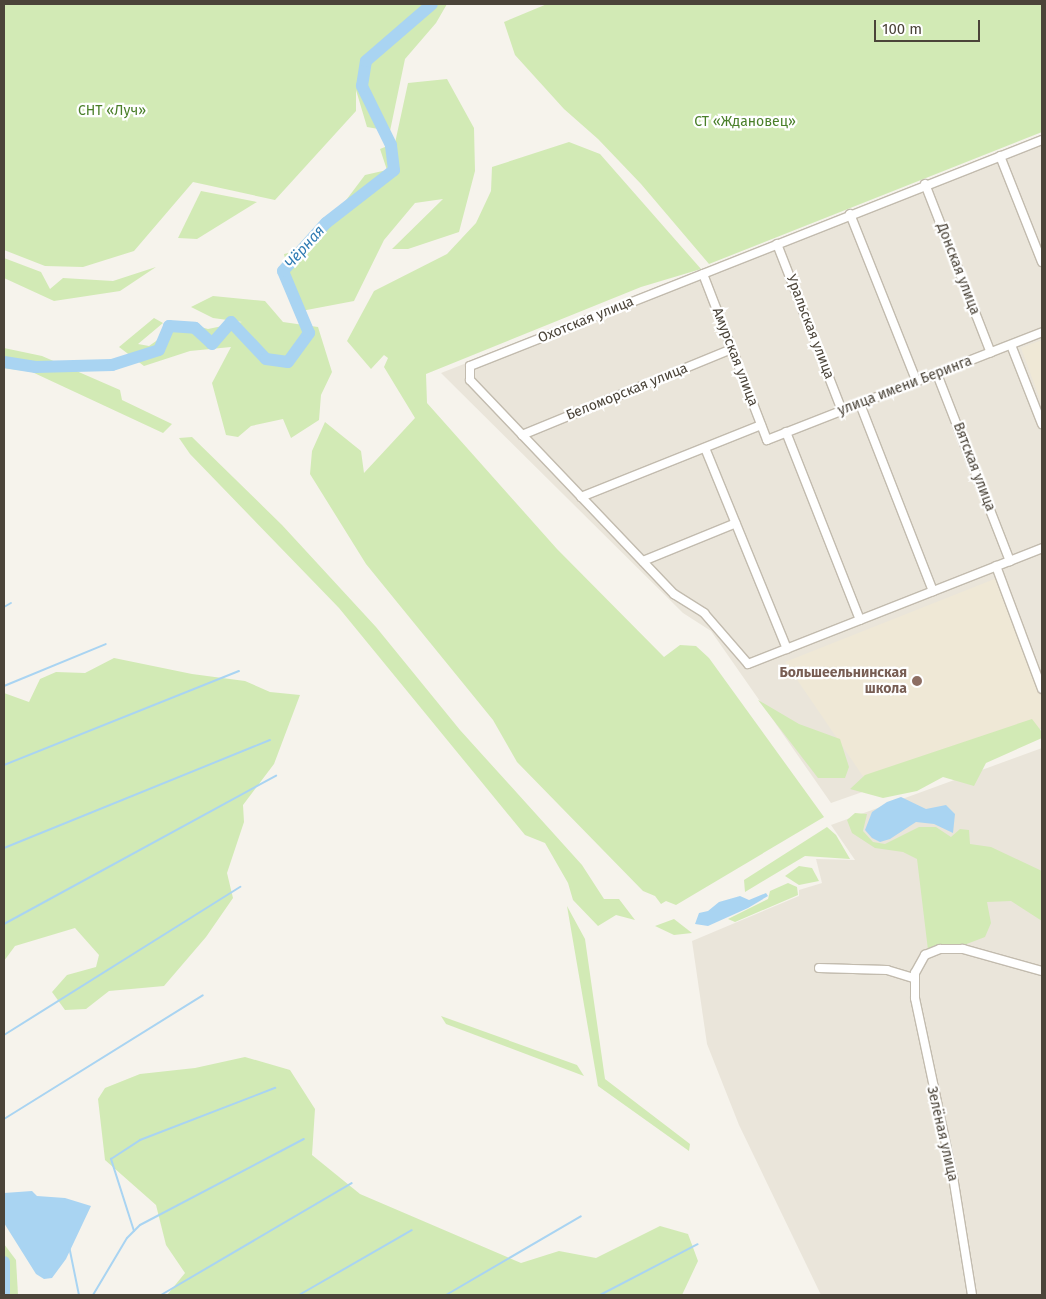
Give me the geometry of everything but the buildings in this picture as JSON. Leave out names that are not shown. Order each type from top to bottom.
[{"type":"street","name":"Охотская улица","points":[[522,435],[470,380],[470,366],[925,184],[1042,140]]},
{"type":"street","points":[[1000,156],[1042,262]]},
{"type":"street","name":"Донская улица","points":[[925,184],[991,353]]},
{"type":"street","points":[[850,214],[917,382]]},
{"type":"street","name":"Уральская улица","points":[[777,244],[842,411]]},
{"type":"street","name":"Амурская улица","points":[[702,274],[767,440]]},
{"type":"street","name":"улица имени Беринга","points":[[767,440],[1042,332]]},
{"type":"street","points":[[1011,345],[1042,424]]},
{"type":"street","name":"Беломорская улица","points":[[522,435],[732,348]]},
{"type":"street","name":"Вятская улица","points":[[937,374],[1010,560]]},
{"type":"street","points":[[860,404],[934,591]]},
{"type":"street","points":[[581,497],[761,425]]},
{"type":"street","points":[[786,432],[860,620]]},
{"type":"street","points":[[522,435],[674,594],[704,613],[748,664],[1042,548]]},
{"type":"street","points":[[706,448],[787,649]]},
{"type":"street","points":[[643,561],[736,523]]},
{"type":"street","points":[[996,566],[1042,689]]},
{"type":"street","points":[[818,968],[887,970],[915,976],[925,955],[940,949],[963,949],[1042,970]]},
{"type":"street","name":"Зелёная улица","points":[[915,976],[915,998],[953,1177],[972,1295]]},
{"type":"shaded area","points":[[1042,137],[1042,729],[831,803],[711,631],[683,613],[441,373]]},
{"type":"shaded area","points":[[1042,340],[1042,405],[1021,348]]},
{"type":"shaded area","name":"Большеельнинская школа","points":[[997,578],[1042,699],[1042,727],[871,788],[785,662]]},
{"type":"shaded area","points":[[1042,748],[1042,1295],[821,1295],[739,1125],[707,1044],[692,941],[799,896],[799,890],[822,883],[816,859],[855,860],[831,825]]},
{"type":"green space","name":"СНТ «Луч»","points":[[4,4],[447,4],[436,23],[405,59],[390,131],[367,127],[356,90],[356,111],[275,200],[193,182],[134,251],[83,267],[45,266],[4,250]]},
{"type":"green space","name":"СТ «Ждановец»","points":[[547,4],[1042,4],[1042,132],[709,264],[641,184],[598,139],[564,109],[515,55],[504,22]]},
{"type":"green space","points":[[447,79],[474,128],[475,171],[459,232],[408,249],[392,249],[443,199],[415,203],[384,240],[354,301],[296,312],[284,254],[310,248],[365,175],[387,170],[380,149],[395,143],[408,83]]},
{"type":"green space","points":[[569,142],[600,154],[701,269],[641,287],[426,374],[427,403],[557,549],[664,657],[680,645],[696,646],[709,658],[824,817],[676,905],[666,901],[661,904],[655,896],[643,891],[517,762],[493,720],[366,564],[310,474],[312,451],[325,422],[361,451],[364,473],[415,418],[384,367],[388,358],[384,355],[371,369],[347,341],[374,291],[447,254],[476,223],[491,191],[492,167]]},
{"type":"green space","points":[[201,191],[257,202],[197,239],[178,238]]},
{"type":"green space","points":[[4,258],[41,272],[50,289],[63,278],[113,281],[156,267],[120,291],[54,301],[4,278]]},
{"type":"green space","points":[[213,296],[265,301],[283,322],[318,327],[332,372],[321,395],[319,420],[291,438],[283,419],[251,426],[238,437],[226,435],[212,383],[231,347],[190,351],[144,366],[119,347],[154,318],[163,323],[138,344],[149,346],[183,322],[208,329],[242,322],[213,318],[191,307]]},
{"type":"green space","points":[[4,348],[42,356],[120,390],[122,400],[172,424],[163,433],[32,372],[4,368]]},
{"type":"green space","points":[[192,437],[282,525],[376,627],[460,730],[582,865],[604,899],[619,899],[635,920],[616,915],[598,926],[573,900],[568,883],[545,843],[525,835],[339,608],[190,454],[179,438]]},
{"type":"green space","points":[[114,658],[192,674],[245,681],[270,692],[300,695],[274,764],[243,805],[244,822],[227,873],[233,898],[206,937],[164,986],[109,991],[86,1009],[65,1010],[52,992],[67,975],[96,967],[99,955],[75,928],[15,946],[4,961],[4,693],[29,702],[40,679],[56,672],[85,673]]},
{"type":"green space","points":[[758,700],[799,724],[840,739],[849,767],[845,778],[818,778]]},
{"type":"green space","points":[[1032,719],[1042,732],[1042,738],[986,763],[974,786],[943,777],[917,791],[883,798],[850,789],[865,775]]},
{"type":"green space","points":[[855,813],[867,814],[863,831],[873,842],[885,844],[919,827],[936,827],[951,837],[960,829],[969,830],[970,844],[991,847],[1042,871],[1042,921],[1011,901],[987,902],[991,923],[985,937],[964,945],[938,945],[928,950],[917,859],[903,852],[875,848],[852,833],[847,820]]},
{"type":"green space","points":[[827,827],[836,835],[850,859],[805,856],[745,892],[744,880]]},
{"type":"green space","points":[[799,866],[812,868],[819,881],[799,885],[785,876]]},
{"type":"green space","points":[[788,883],[797,887],[798,895],[735,922],[728,919],[768,899],[770,891]]},
{"type":"green space","points":[[567,906],[585,939],[605,1079],[690,1144],[689,1151],[598,1086]]},
{"type":"green space","points":[[674,919],[692,933],[674,935],[655,926]]},
{"type":"green space","points":[[441,1016],[577,1065],[584,1076],[446,1024]]},
{"type":"green space","points":[[245,1057],[290,1070],[315,1109],[312,1155],[360,1194],[521,1263],[559,1251],[596,1258],[660,1226],[688,1234],[698,1261],[682,1295],[167,1295],[185,1273],[166,1245],[156,1205],[105,1160],[98,1099],[105,1088],[140,1074],[195,1068]]},
{"type":"green space","points":[[4,1244],[16,1260],[18,1295],[4,1295]]},
{"type":"water","points":[[901,797],[926,809],[946,805],[955,814],[953,833],[934,824],[916,822],[890,839],[880,842],[872,838],[865,830],[872,812],[887,802]]},
{"type":"water","points":[[766,893],[768,896],[748,908],[708,926],[695,924],[699,913],[708,911],[719,902],[740,896],[749,900]]},
{"type":"water","points":[[32,1191],[37,1196],[65,1198],[91,1206],[66,1259],[52,1278],[44,1279],[36,1274],[4,1223],[4,1193]]},
{"type":"waterway","name":"Чёрная","points":[[4,362],[36,367],[112,365],[159,350],[169,326],[195,328],[212,344],[231,322],[266,359],[288,362],[309,333],[283,271],[326,223],[394,170],[391,145],[362,86],[366,61],[432,4]]},
{"type":"waterway","points":[[4,607],[11,603]]},
{"type":"waterway","points":[[4,686],[106,644]]},
{"type":"waterway","points":[[4,765],[239,671]]},
{"type":"waterway","points":[[4,848],[270,740]]},
{"type":"waterway","points":[[4,924],[276,776]]},
{"type":"waterway","points":[[4,1035],[240,887]]},
{"type":"waterway","points":[[4,1119],[203,995]]},
{"type":"waterway","points":[[134,1231],[111,1159],[140,1140],[275,1088]]},
{"type":"waterway","points":[[93,1295],[127,1238],[140,1225],[304,1139]]},
{"type":"waterway","points":[[161,1295],[352,1183]]},
{"type":"waterway","points":[[446,1295],[581,1216]]},
{"type":"waterway","points":[[299,1295],[412,1230]]},
{"type":"waterway","points":[[600,1295],[698,1244]]},
{"type":"waterway","points":[[69,1246],[79,1295]]},
{"type":"waterway","points":[[4,1262],[4,1295]]},
{"type":"place","name":"Большеельнинская школа","points":[[917,681]]}]
